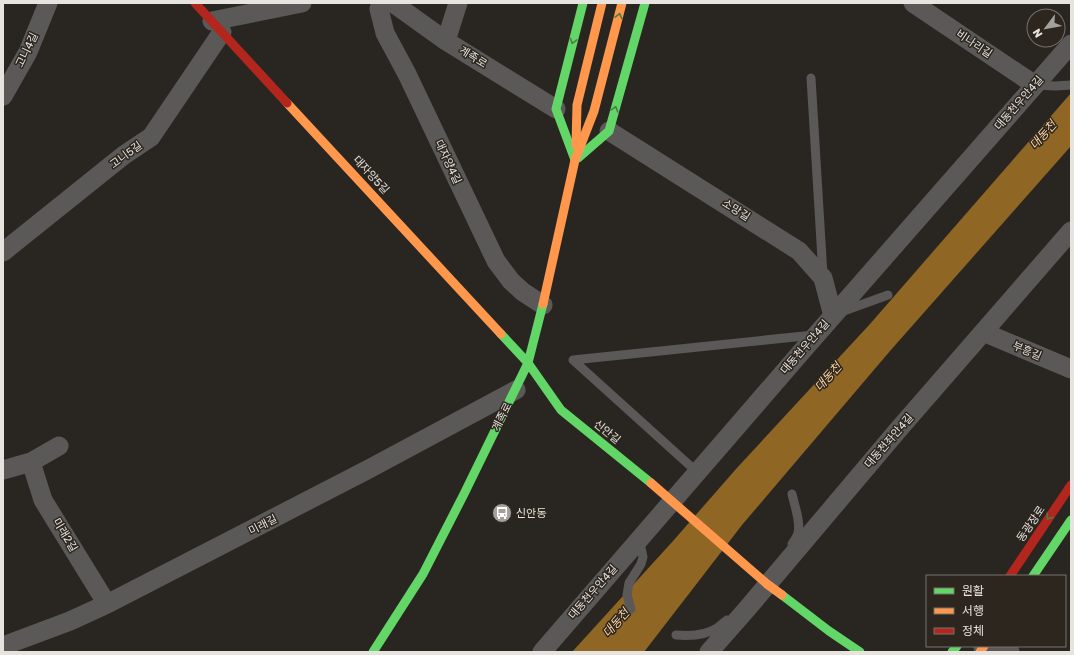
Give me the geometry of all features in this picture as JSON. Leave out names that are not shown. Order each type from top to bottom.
[{"type":"main road","name":"대자양5길","points":[[195,3],[528,363]]},
{"type":"main road","points":[[583,3],[556,109],[575,160],[609,131],[645,3]]},
{"type":"main road","name":"계족로","points":[[575,160],[577,105],[602,3]]},
{"type":"main road","name":"계족로","points":[[373,652],[423,574],[516,390],[528,363],[543,305],[575,160],[594,111],[622,3]]},
{"type":"main road","name":"신안길","points":[[528,363],[561,410],[677,505],[764,582]]},
{"type":"main road","name":"동광장로","points":[[1011,575],[1071,485]]},
{"type":"main road","points":[[1034,575],[1071,520]]},
{"type":"main road","points":[[764,582],[829,632],[860,652]]},
{"type":"street","name":"고니4길","points":[[3,96],[28,52],[48,3]]},
{"type":"street","points":[[217,27],[302,3]]},
{"type":"street","name":"대자양4길","points":[[381,3],[379,9],[385,33],[407,74],[496,261],[517,287],[543,305]]},
{"type":"street","name":"계족로","points":[[393,3],[446,41],[556,109]]},
{"type":"street","points":[[446,41],[458,3]]},
{"type":"street","name":"비나리길","points":[[913,3],[1034,85]]},
{"type":"street","name":"고니5길","points":[[3,252],[124,155],[151,137],[217,27]]},
{"type":"street","name":"대동천우안4길","points":[[542,652],[639,539],[677,505],[697,472],[1071,44]]},
{"type":"street","name":"소망길","points":[[609,131],[799,251],[823,278],[834,314]]},
{"type":"street","name":"대동천좌안4길","points":[[709,652],[746,610],[764,582],[1071,231]]},
{"type":"street","name":"부흥길","points":[[983,332],[1071,369]]},
{"type":"street","name":"미래길","points":[[3,646],[70,621],[107,604],[360,474],[516,390]]},
{"type":"street","points":[[3,470],[31,462],[59,446]]},
{"type":"street","name":"미래2길","points":[[31,462],[43,500],[107,604]]},
{"type":"street","points":[[982,649],[1010,652]]},
{"type":"lane","points":[[811,78],[823,278]]},
{"type":"lane","points":[[1034,85],[1071,85]]},
{"type":"lane","points":[[834,314],[888,295]]},
{"type":"lane","points":[[697,472],[573,360],[816,335]]},
{"type":"lane","points":[[764,582],[798,532],[797,514],[792,494]]},
{"type":"lane","points":[[631,609],[627,595],[629,583],[642,564],[643,557],[639,539]]},
{"type":"lane","points":[[676,635],[688,636],[708,632],[717,628],[734,615],[746,610]]},
{"type":"water","name":"대동천","points":[[1071,93],[1071,146],[890,351],[742,525],[644,652],[572,652],[736,469],[870,324]]},
{"type":"traffic: fast","points":[[575,160],[556,109],[583,3]]},
{"type":"traffic: fast","points":[[578,158],[609,131],[645,3]]},
{"type":"traffic: fast","points":[[373,652],[423,574],[528,363],[543,304]]},
{"type":"traffic: fast","points":[[501,334],[528,363],[561,410],[651,483]]},
{"type":"traffic: fast","points":[[1034,575],[1071,520]]},
{"type":"traffic: fast","points":[[782,595],[829,631],[860,652]]},
{"type":"traffic: fast","points":[[952,652],[956,647]]},
{"type":"traffic: slow","points":[[576,145],[577,105],[602,3]]},
{"type":"traffic: slow","points":[[543,304],[575,160],[594,111],[622,3]]},
{"type":"traffic: slow","points":[[287,103],[501,334]]},
{"type":"traffic: slow","points":[[651,483],[767,584],[782,595]]},
{"type":"traffic: slow","points":[[980,652],[983,647]]},
{"type":"traffic: jam","points":[[195,3],[287,103]]},
{"type":"traffic: jam","points":[[1011,575],[1071,485]]},
{"type":"place","name":"신안동","points":[[502,513]]}]
